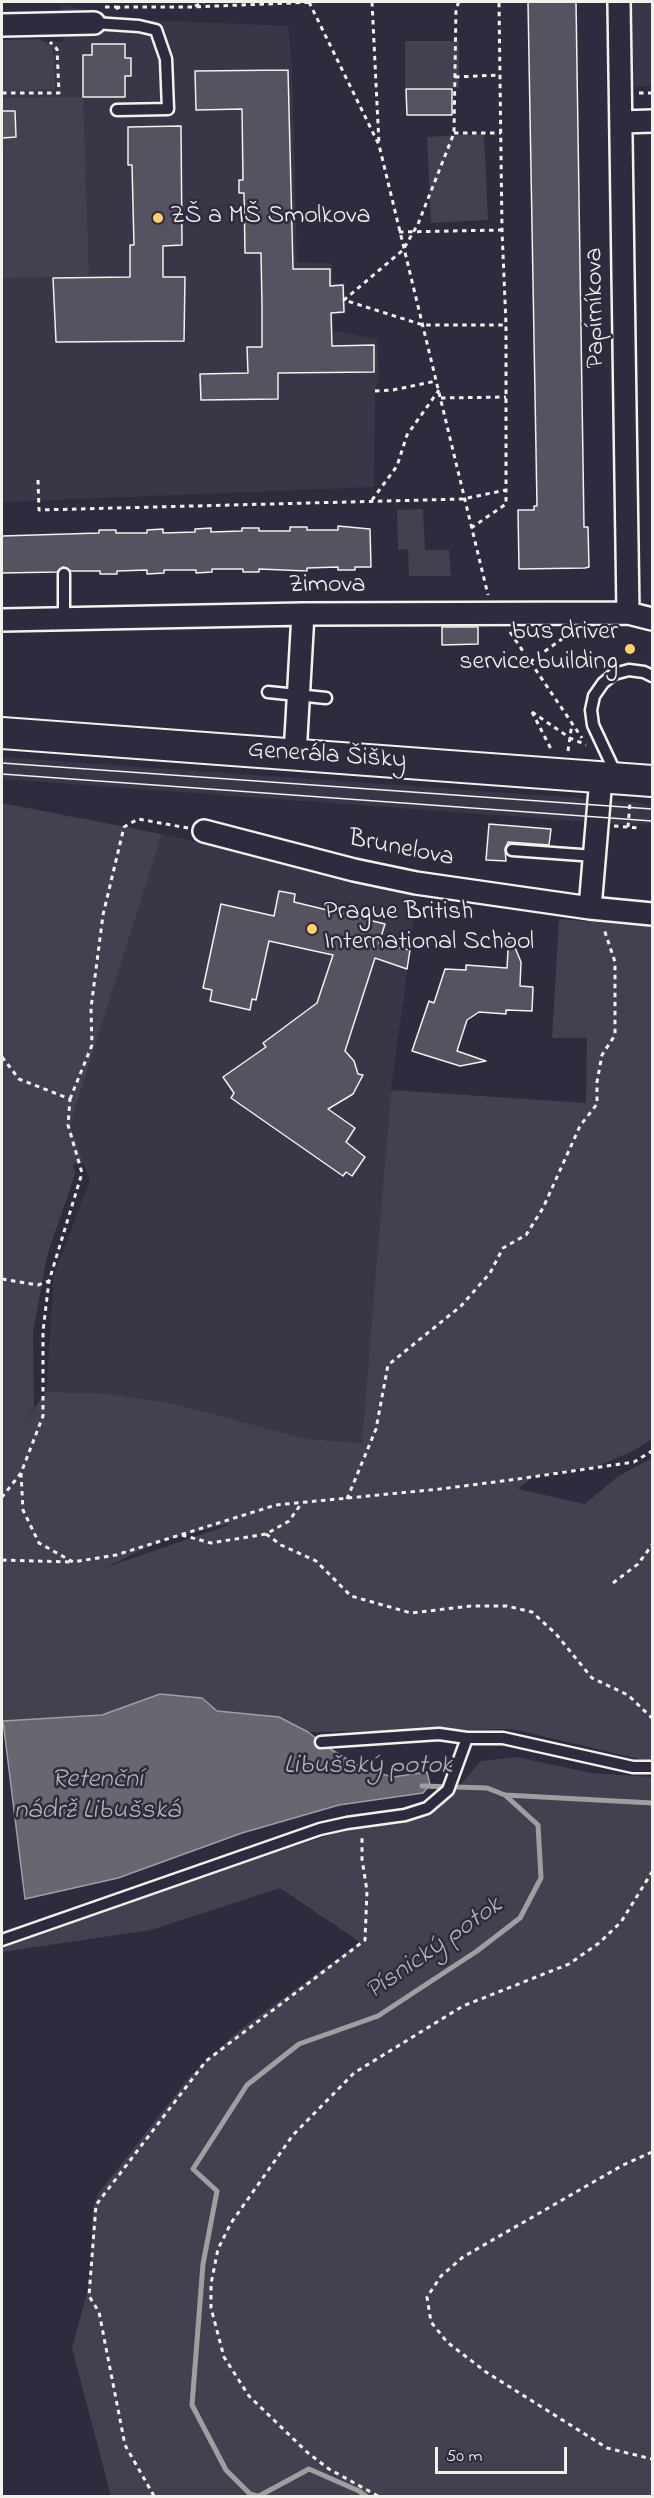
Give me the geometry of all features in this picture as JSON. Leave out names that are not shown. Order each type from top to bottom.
[{"type":"main road","name":"Generála Šišky","points":[[2,733],[295,755],[627,785]]},
{"type":"street","name":"Papírníkova","points":[[619,2],[628,613]]},
{"type":"street","points":[[2,25],[94,23]]},
{"type":"street","points":[[621,122],[652,121]]},
{"type":"street","name":"Zimova","points":[[2,620],[303,614],[628,613],[652,619]]},
{"type":"street","points":[[295,755],[303,614]]},
{"type":"street","points":[[595,913],[594,856],[597,825],[627,785]]},
{"type":"street","name":"Brunelova","points":[[204,831],[354,870],[416,882],[595,913],[652,914]]},
{"type":"lane","points":[[94,23],[140,26],[156,30],[166,59],[168,109],[117,110]]},
{"type":"lane","points":[[64,574],[64,619]]},
{"type":"lane","points":[[627,785],[593,724],[591,710],[594,696],[603,683],[614,674],[628,670],[644,672],[652,676]]},
{"type":"lane","points":[[268,692],[326,698]]},
{"type":"lane","points":[[512,850],[594,856]]},
{"type":"lane","points":[[321,1742],[439,1734],[467,1738],[503,1738],[633,1767],[652,1767]]},
{"type":"lane","points":[[2,1940],[311,1832],[363,1820],[418,1812],[435,1803],[448,1790],[467,1738]]},
{"type":"path","points":[[162,2],[162,7]]},
{"type":"path","points":[[193,7],[204,2]]},
{"type":"path","points":[[309,2],[379,145]]},
{"type":"path","points":[[94,23],[120,7],[193,7],[314,2]]},
{"type":"path","points":[[372,2],[379,145],[489,600]]},
{"type":"path","points":[[459,2],[456,8],[454,133],[414,232],[403,250],[344,300],[423,325],[507,324]]},
{"type":"path","points":[[471,528],[506,504],[507,324],[502,230],[499,2]]},
{"type":"path","points":[[2,93],[59,93],[57,49],[45,37]]},
{"type":"path","points":[[455,77],[500,75]]},
{"type":"path","points":[[454,133],[501,133]]},
{"type":"path","points":[[399,232],[502,230]]},
{"type":"path","points":[[375,391],[393,390],[436,381]]},
{"type":"path","points":[[372,500],[397,466],[407,435],[439,390]]},
{"type":"path","points":[[441,398],[506,397]]},
{"type":"path","points":[[38,480],[39,510],[463,499],[506,490]]},
{"type":"path","points":[[506,626],[572,723],[586,748],[532,712],[553,754]]},
{"type":"path","points":[[530,662],[566,636]]},
{"type":"path","points":[[568,755],[572,723]]},
{"type":"path","points":[[627,785],[630,798],[628,827]]},
{"type":"path","points":[[2,1497],[21,1473],[43,1416],[43,1331],[49,1281],[82,1173],[68,1125],[70,1098],[92,1045],[92,1008],[103,915],[124,827],[138,819],[204,831]]},
{"type":"path","points":[[597,825],[639,828]]},
{"type":"path","points":[[347,1498],[376,1429],[388,1365],[461,1306],[490,1274],[503,1248],[526,1235],[543,1208],[580,1126],[597,1104],[597,1082],[602,1055],[615,1035],[615,962],[595,913]]},
{"type":"path","points":[[2,1057],[19,1079],[70,1098]]},
{"type":"path","points":[[2,1279],[38,1285],[49,1281]]},
{"type":"path","points":[[2,1560],[73,1562],[116,1556],[276,1505],[440,1490],[634,1462],[652,1451]]},
{"type":"path","points":[[21,1473],[23,1510],[39,1543],[73,1562]]},
{"type":"path","points":[[180,1535],[211,1543],[266,1534],[290,1521],[302,1503]]},
{"type":"path","points":[[266,1534],[281,1545],[316,1561],[351,1596],[411,1613],[471,1606],[507,1606],[532,1612],[556,1634],[592,1678],[628,1695],[652,1718]]},
{"type":"path","points":[[613,1583],[638,1564],[652,1545]]},
{"type":"path","points":[[154,2496],[125,2445],[99,2312],[89,2296],[96,2205],[206,2061],[365,1940],[367,1891],[362,1859],[363,1820]]},
{"type":"path","points":[[378,2496],[329,2469],[308,2453],[249,2396],[224,2357],[211,2308],[211,2284],[218,2249],[231,2223],[293,2134],[354,2073],[463,2006],[569,1964],[599,1943],[621,1922],[652,1872]]},
{"type":"path","points":[[652,2152],[623,2165],[463,2257],[441,2276],[427,2297],[430,2322],[447,2342],[486,2372],[607,2448],[652,2459]]},
{"type":"shaded area","points":[[610,2],[652,2],[652,86],[612,87]]},
{"type":"shaded area","points":[[62,5],[125,19],[288,26],[292,67],[297,262],[332,263],[333,283],[345,283],[346,314],[333,315],[333,331],[377,339],[379,376],[375,391],[374,487],[2,502],[2,40],[63,42]]},
{"type":"shaded area","points":[[40,39],[51,47],[54,57],[55,89],[2,91],[2,40]]},
{"type":"shaded area","points":[[405,41],[459,41],[459,88],[405,88]]},
{"type":"shaded area","points":[[83,97],[89,276],[2,278],[2,146],[4,138],[16,137],[15,111],[2,111],[2,98]]},
{"type":"shaded area","points":[[484,134],[488,220],[431,223],[427,137]]},
{"type":"shaded area","points":[[423,509],[425,550],[449,550],[451,576],[409,576],[408,549],[398,550],[397,510]]},
{"type":"shaded area","points":[[2,757],[634,802],[652,806],[652,824],[632,825],[2,779]]},
{"type":"shaded area","points":[[2,803],[162,834],[70,1125],[84,1163],[73,1164],[75,1174],[47,1256],[33,1332],[34,1407],[22,1425],[46,1392],[107,1394],[175,1404],[307,1439],[362,1443],[391,1090],[586,1103],[587,1038],[552,1038],[559,919],[652,927],[652,1439],[633,1451],[598,1466],[534,1476],[518,1489],[585,1504],[617,1477],[652,1458],[652,1762],[512,1729],[308,1732],[279,1717],[217,1711],[202,1698],[160,1694],[102,1715],[2,1721]],"holes":[[[229,1525],[104,1568],[163,1540]]]},
{"type":"shaded area","points":[[162,834],[417,897],[391,1090],[363,1443],[307,1439],[175,1404],[46,1392],[54,1275],[90,1180],[70,1125]]},
{"type":"shaded area","points":[[517,1757],[591,1773],[652,1777],[652,2496],[111,2496],[72,2348],[87,2293],[93,2208],[98,2194],[190,2076],[238,2031],[360,1942],[280,1888],[151,1930],[2,1952],[2,1943],[335,1833],[428,1815],[454,1792],[481,1761]]},
{"type":"water","name":"Retenční nádrž Libušská","points":[[160,1694],[202,1698],[217,1711],[279,1717],[308,1732],[327,1747],[364,1769],[393,1777],[427,1772],[430,1785],[423,1793],[339,1805],[242,1833],[118,1878],[25,1899],[3,1721],[102,1715]]},
{"type":"building","points":[[528,2],[576,2],[584,527],[588,527],[589,567],[585,568],[519,569],[518,510],[534,510],[534,506],[537,506]]},
{"type":"building","points":[[92,44],[125,44],[125,58],[131,58],[131,76],[125,76],[125,97],[83,97],[83,55],[92,55]]},
{"type":"building","points":[[288,70],[293,269],[330,269],[330,286],[343,285],[344,312],[331,313],[332,346],[374,345],[374,372],[278,373],[278,399],[201,400],[200,374],[248,373],[247,347],[262,347],[262,305],[261,253],[245,253],[244,193],[239,193],[239,180],[243,180],[242,109],[196,110],[195,71]]},
{"type":"building","points":[[406,89],[452,89],[452,115],[407,115]]},
{"type":"building","points":[[2,111],[15,111],[16,137],[2,138]]},
{"type":"building","points":[[181,126],[182,245],[163,246],[163,277],[185,277],[184,341],[56,342],[53,278],[130,277],[130,245],[134,245],[132,165],[128,165],[128,127]]},
{"type":"building","points":[[338,526],[370,529],[371,567],[355,567],[355,570],[338,570],[338,567],[307,568],[307,571],[259,569],[259,572],[243,572],[243,569],[212,569],[212,572],[196,573],[196,570],[164,570],[164,573],[147,574],[147,570],[100,574],[100,571],[71,571],[63,567],[57,572],[2,573],[2,536],[99,533],[99,530],[116,530],[116,533],[147,533],[147,530],[163,529],[163,533],[195,532],[195,529],[211,528],[211,532],[242,531],[242,528],[259,528],[259,531],[290,531],[290,527],[307,527],[307,530],[338,530]]},
{"type":"building","points":[[442,627],[478,627],[478,644],[442,645]]},
{"type":"building","points":[[489,824],[551,829],[549,845],[508,842],[505,849],[506,861],[486,860]]},
{"type":"building","points":[[279,891],[295,894],[294,902],[385,924],[379,943],[410,950],[407,969],[375,958],[345,1051],[354,1061],[358,1074],[363,1075],[353,1094],[328,1109],[355,1128],[346,1142],[365,1157],[352,1176],[346,1172],[343,1176],[231,1098],[234,1093],[223,1077],[266,1047],[263,1043],[317,1003],[333,955],[269,941],[256,1000],[252,999],[250,1010],[210,1001],[212,990],[203,988],[221,904],[274,916]]},
{"type":"building","points":[[509,933],[521,962],[520,986],[533,987],[532,1011],[506,1010],[506,1014],[479,1012],[467,1020],[457,1051],[486,1061],[460,1066],[412,1051],[429,1001],[434,1003],[445,969],[466,970],[466,965],[507,968]]},
{"type":"waterway","name":"Libušský potok","points":[[422,1786],[487,1788],[505,1795],[652,1803]]},
{"type":"waterway","name":"Písnický potok","points":[[257,2496],[250,2494],[226,2470],[192,2405],[203,2264],[217,2191],[193,2169],[247,2085],[299,2044],[378,2016],[477,1951],[520,1918],[541,1878],[538,1825],[505,1795]]},
{"type":"waterway","name":"Písnický potok","points":[[259,2496],[309,2469],[366,2496]]},
{"type":"tram line","points":[[2,763],[652,809]]},
{"type":"tram line","points":[[2,774],[652,821]]},
{"type":"place","name":"ZŠ a MŠ Smolkova","points":[[158,218]]},
{"type":"place","name":"bus driver service building","points":[[630,649]]},
{"type":"place","name":"Prague British International School","points":[[312,929]]}]
